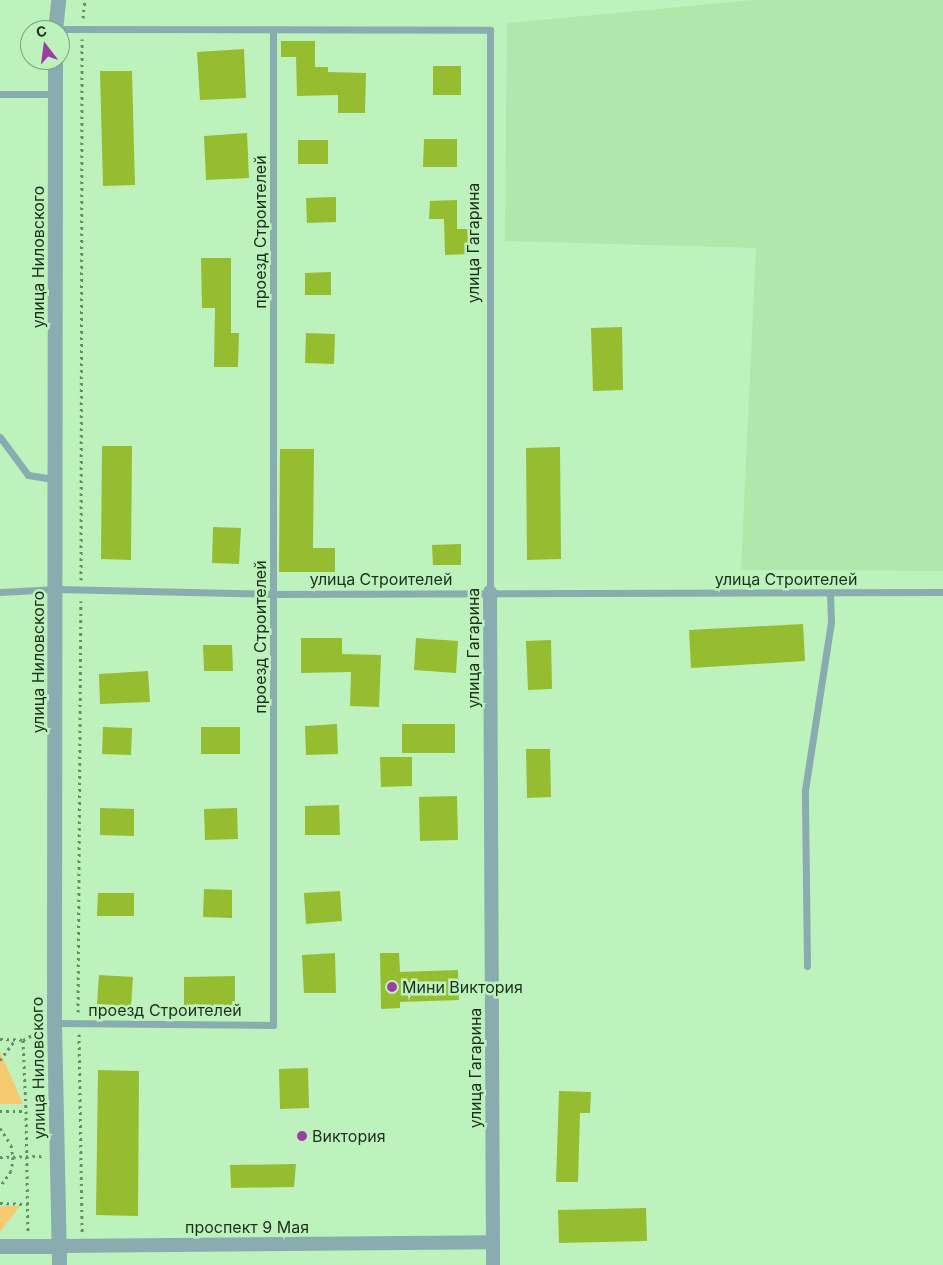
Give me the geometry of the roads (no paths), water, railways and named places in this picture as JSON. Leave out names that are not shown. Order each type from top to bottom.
[{"type":"street","points":[[56,20],[58,0]]},
{"type":"street","name":"улица Ниловского","points":[[55,70],[54,1023],[59,1265]]},
{"type":"street","name":"улица Гагарина","points":[[490,592],[493,1265]]},
{"type":"street","name":"проспект 9 Мая","points":[[0,1246],[493,1242]]},
{"type":"lane","points":[[70,29],[273,31]]},
{"type":"lane","name":"улица Гагарина","points":[[273,31],[490,30],[490,592]]},
{"type":"lane","name":"проезд Строителей","points":[[54,1023],[273,1025],[273,31]]},
{"type":"lane","points":[[0,94],[56,94]]},
{"type":"lane","points":[[0,437],[28,475],[54,479]]},
{"type":"lane","name":"улица Строителей","points":[[0,592],[56,589],[274,594],[943,592]]},
{"type":"lane","points":[[807,966],[805,790],[831,622],[830,593]]},
{"type":"place","name":"Мини Виктория","points":[[392,987]]},
{"type":"place","name":"Виктория","points":[[302,1136]]}]
